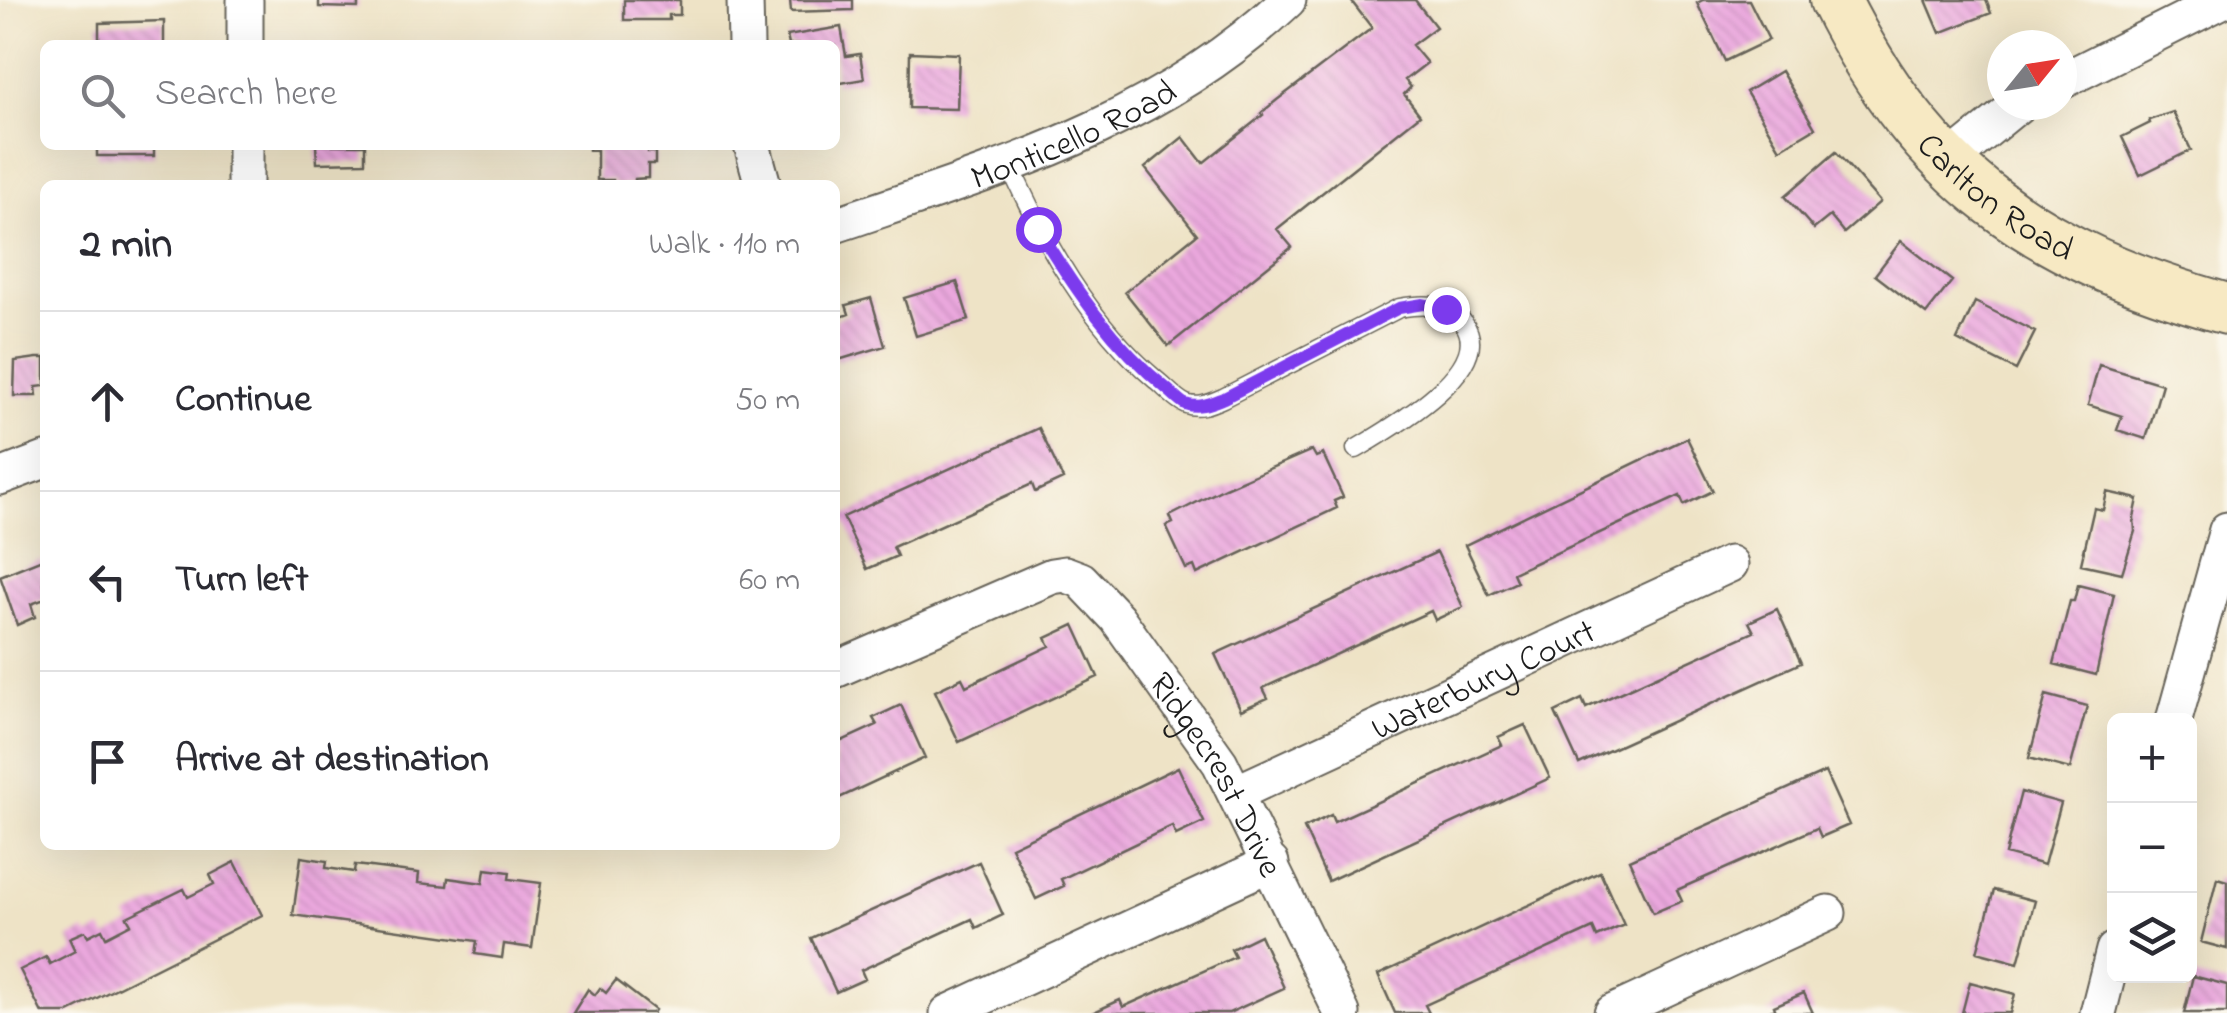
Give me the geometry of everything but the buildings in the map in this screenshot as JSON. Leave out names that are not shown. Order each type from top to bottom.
[{"type":"main road","name":"Carlton Road","points":[[1835,0],[1860,49],[1902,113],[1996,205],[2048,240],[2105,269],[2227,309]]},
{"type":"street","points":[[245,0],[245,40]]},
{"type":"street","points":[[745,0],[746,40]]},
{"type":"street","name":"Monticello Road","points":[[840,224],[1010,166],[1135,111],[1201,71],[1288,0]]},
{"type":"street","points":[[2077,74],[2223,0]]},
{"type":"street","points":[[1948,162],[2000,120]]},
{"type":"street","points":[[245,150],[245,180]]},
{"type":"street","points":[[753,150],[762,180]]},
{"type":"street","points":[[0,477],[40,462]]},
{"type":"street","points":[[2176,713],[2227,530]]},
{"type":"street","name":"Waterbury Court","points":[[1236,793],[1730,564]]},
{"type":"street","name":"Ridgecrest Drive","points":[[840,668],[1052,576],[1065,574],[1081,580],[1117,618],[1220,763],[1342,1013]]},
{"type":"street","points":[[948,1013],[1271,863]]},
{"type":"street","points":[[1612,1013],[1828,914]]},
{"type":"street","points":[[2098,1013],[2107,978]]},
{"type":"lane","points":[[1010,166],[1038,229],[1067,276],[1109,332],[1185,404],[1203,406],[1224,398],[1399,308],[1423,304],[1446,309],[1461,318],[1470,332],[1472,346],[1467,361],[1440,391],[1400,423],[1356,449]]},
{"type":"route","points":[[1038,229],[1109,332],[1185,404],[1203,406],[1224,398],[1399,308],[1423,304],[1446,309]]}]
